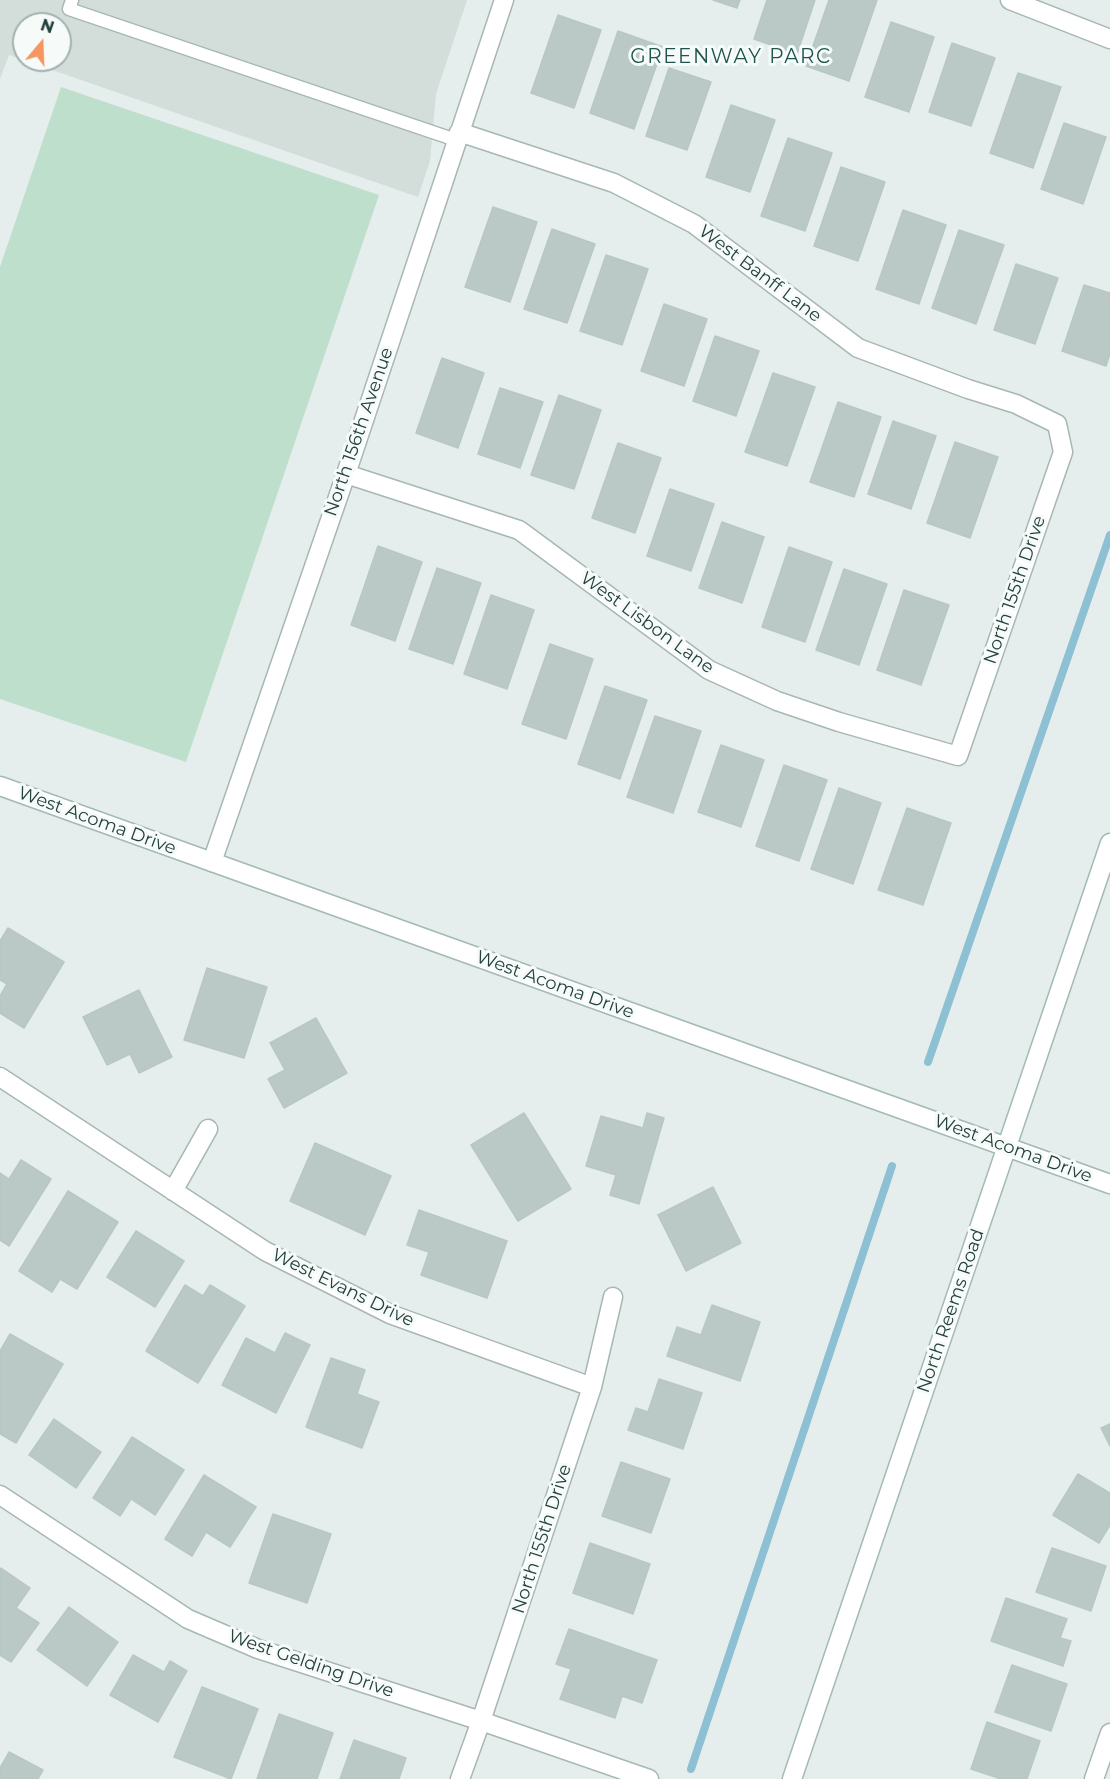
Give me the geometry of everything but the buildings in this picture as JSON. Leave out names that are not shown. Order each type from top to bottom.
[{"type":"street","name":"North 156th Avenue","points":[[212,862],[504,0]]},
{"type":"street","points":[[1010,0],[1110,39]]},
{"type":"street","name":"West Banff Lane","points":[[458,136],[614,183],[694,224],[858,348],[968,390],[1016,404],[1057,424]]},
{"type":"street","name":"North 155th Drive","points":[[958,756],[1062,452],[1057,424]]},
{"type":"street","name":"West Lisbon Lane","points":[[345,474],[519,530],[709,670],[777,701],[839,722],[958,756]]},
{"type":"street","name":"West Acoma Drive","points":[[0,786],[1110,1184]]},
{"type":"street","name":"North Reems Road","points":[[792,1779],[1110,843]]},
{"type":"street","name":"West Evans Drive","points":[[0,1077],[265,1251],[390,1314],[592,1387]]},
{"type":"street","points":[[172,1191],[208,1129]]},
{"type":"street","name":"North 155th Drive","points":[[460,1779],[592,1387],[613,1297]]},
{"type":"street","name":"West Gelding Drive","points":[[0,1495],[188,1619],[258,1649],[481,1721],[649,1779]]},
{"type":"street","points":[[1094,1779],[1110,1733]]},
{"type":"lane","points":[[72,0],[69,9],[458,136]]},
{"type":"shaded area","points":[[0,0],[467,0],[436,94],[430,161],[418,197],[58,72],[72,72],[72,12],[12,12],[12,56],[9,55],[0,79]]},
{"type":"green space","points":[[61,87],[379,195],[186,762],[0,699],[0,267]]},
{"type":"waterway","points":[[928,1062],[1110,535]]},
{"type":"waterway","points":[[691,1769],[892,1166]]},
{"type":"district","name":"GREENWAY PARC","points":[[731,57]]}]
